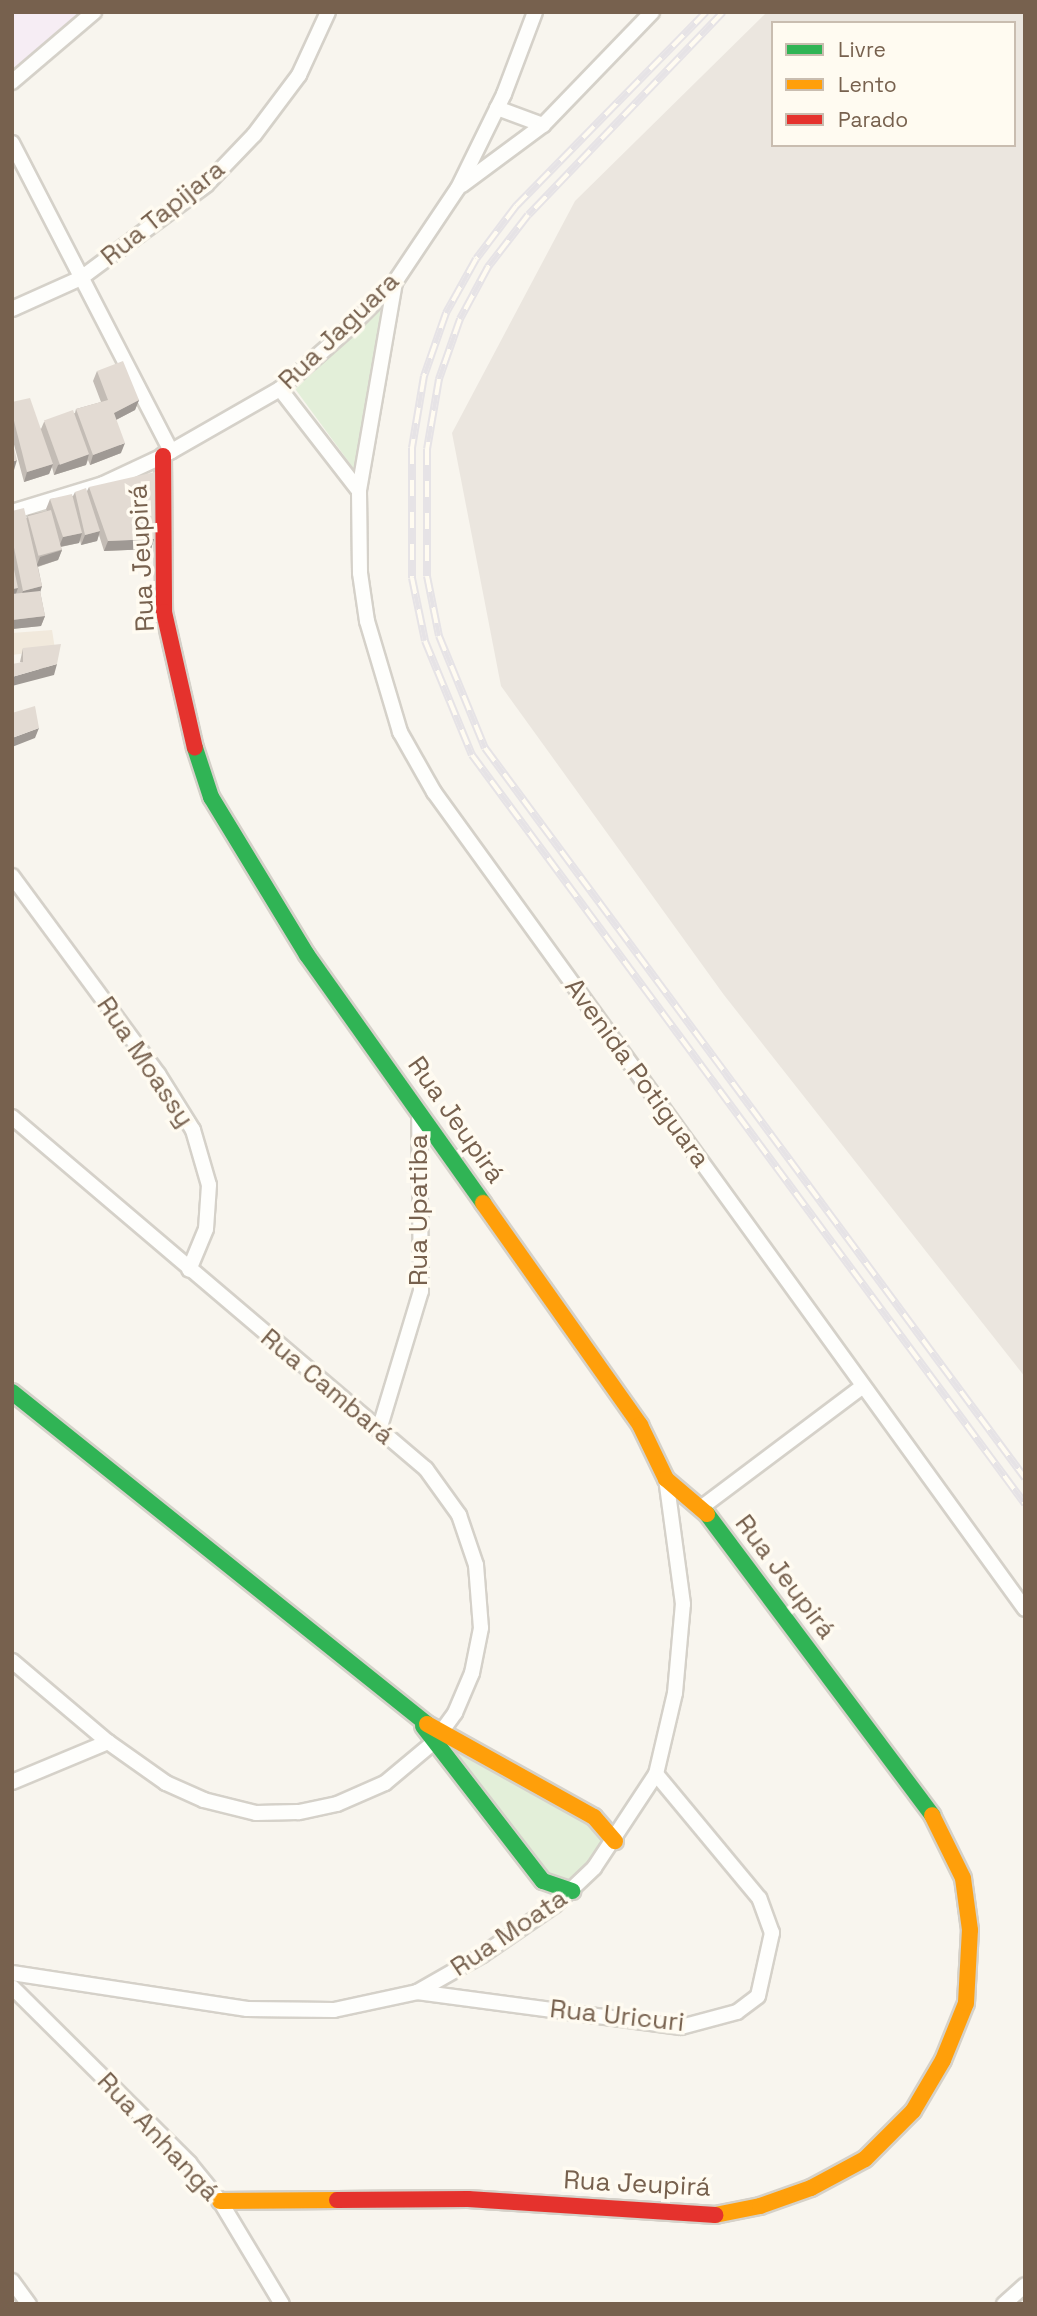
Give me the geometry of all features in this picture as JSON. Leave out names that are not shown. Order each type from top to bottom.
[{"type":"street","points":[[12,82],[94,12]]},
{"type":"street","name":"Rua Tapijara","points":[[12,309],[81,278],[206,185],[254,135],[299,75],[328,12]]},
{"type":"street","name":"Rua Jaguara","points":[[12,512],[103,484],[167,454],[280,389],[395,282],[458,188],[497,108],[535,12]]},
{"type":"street","points":[[458,188],[543,125],[652,12]]},
{"type":"street","points":[[497,108],[543,125]]},
{"type":"street","name":"Rua Jeupirá","points":[[12,143],[167,454],[164,612],[183,709],[211,797],[307,954],[640,1425],[666,1479],[702,1507],[932,1815],[963,1878],[970,1930],[966,2003],[943,2060],[913,2111],[865,2160],[811,2188],[760,2206],[707,2216],[468,2199],[220,2201]]},
{"type":"street","name":"Avenida Potiguara","points":[[395,282],[359,491],[360,573],[368,621],[400,732],[433,792],[1025,1609]]},
{"type":"street","points":[[280,389],[359,491]]},
{"type":"street","name":"Rua Moassy","points":[[12,876],[158,1074],[192,1130],[209,1185],[206,1229],[189,1270]]},
{"type":"street","name":"Rua Upatiba","points":[[379,1430],[421,1291],[419,1110]]},
{"type":"street","name":"Rua Cambará","points":[[12,1117],[426,1469],[452,1506],[476,1565],[481,1628],[478,1653],[465,1691],[438,1737],[400,1772],[369,1791],[318,1809],[276,1814],[246,1810],[184,1792],[108,1742],[12,1661]]},
{"type":"street","points":[[702,1507],[862,1387]]},
{"type":"street","points":[[12,1392],[418,1719],[438,1737],[543,1881],[572,1891]]},
{"type":"street","name":"Rua Moata","points":[[12,1973],[247,2009],[334,2010],[417,1992],[482,1955],[572,1891],[615,1841],[656,1774],[676,1693],[683,1604],[666,1479]]},
{"type":"street","points":[[438,1737],[594,1817],[615,1841]]},
{"type":"street","points":[[12,1782],[108,1742]]},
{"type":"street","name":"Rua Uricuri","points":[[417,1992],[681,2028],[737,2012],[758,1996],[772,1933],[759,1898],[656,1774]]},
{"type":"street","name":"Rua Anhangá","points":[[12,1987],[189,2163],[220,2201],[282,2304]]},
{"type":"street","points":[[1004,2304],[1025,2285]]},
{"type":"street","points":[[14,2288],[29,2304]]},
{"type":"shaded area","points":[[12,12],[86,12],[12,71]]},
{"type":"shaded area","points":[[767,12],[1025,12],[1025,1377],[724,995],[501,686],[452,433],[575,201]]},
{"type":"shaded area","points":[[52,630],[55,649],[12,655],[12,633]]},
{"type":"green space","points":[[382,305],[354,469],[293,386]]},
{"type":"green space","points":[[447,1743],[592,1819],[611,1841],[572,1887],[547,1875]]},
{"type":"building","points":[[123,361],[139,400],[114,413],[125,443],[93,455],[76,409],[108,400],[97,371]]},
{"type":"building","points":[[30,398],[53,464],[27,472],[12,413],[12,402]]},
{"type":"building","points":[[73,410],[89,454],[60,465],[44,421]]},
{"type":"building","points":[[12,440],[17,460],[12,462]]},
{"type":"building","points":[[155,472],[154,539],[108,541],[89,487]]},
{"type":"building","points":[[86,488],[100,531],[85,535],[75,492]]},
{"type":"building","points":[[72,494],[82,533],[63,537],[50,499]]},
{"type":"building","points":[[24,508],[42,586],[23,591],[12,538],[12,511]]},
{"type":"building","points":[[51,510],[62,550],[38,556],[28,516]]},
{"type":"building","points":[[12,560],[18,588],[12,589]]},
{"type":"building","points":[[40,591],[45,616],[12,620],[12,594]]},
{"type":"building","points":[[61,644],[57,664],[12,677],[12,664],[23,662],[23,648]]},
{"type":"building","points":[[35,706],[39,728],[12,738],[12,713]]},
{"type":"railway","points":[[706,12],[516,206],[476,259],[446,313],[424,376],[412,448],[412,578],[425,641],[472,755],[1025,1504]]},
{"type":"railway","points":[[723,12],[528,215],[488,267],[460,319],[439,379],[427,449],[427,576],[439,636],[485,748],[1025,1478]]},
{"type":"traffic: fast","points":[[195,748],[211,797],[307,955],[483,1203]]},
{"type":"traffic: fast","points":[[12,1392],[427,1724]]},
{"type":"traffic: fast","points":[[707,1514],[932,1815]]},
{"type":"traffic: fast","points":[[423,1726],[543,1881],[572,1891]]},
{"type":"traffic: slow","points":[[483,1203],[640,1425],[666,1479],[707,1514]]},
{"type":"traffic: slow","points":[[427,1724],[594,1817],[615,1841]]},
{"type":"traffic: slow","points":[[715,2215],[760,2206],[811,2188],[865,2159],[913,2111],[943,2060],[966,2003],[970,1930],[963,1878],[932,1815]]},
{"type":"traffic: slow","points":[[220,2201],[337,2200]]},
{"type":"traffic: jam","points":[[163,456],[164,612],[195,748]]},
{"type":"traffic: jam","points":[[337,2200],[468,2199],[715,2215]]}]
